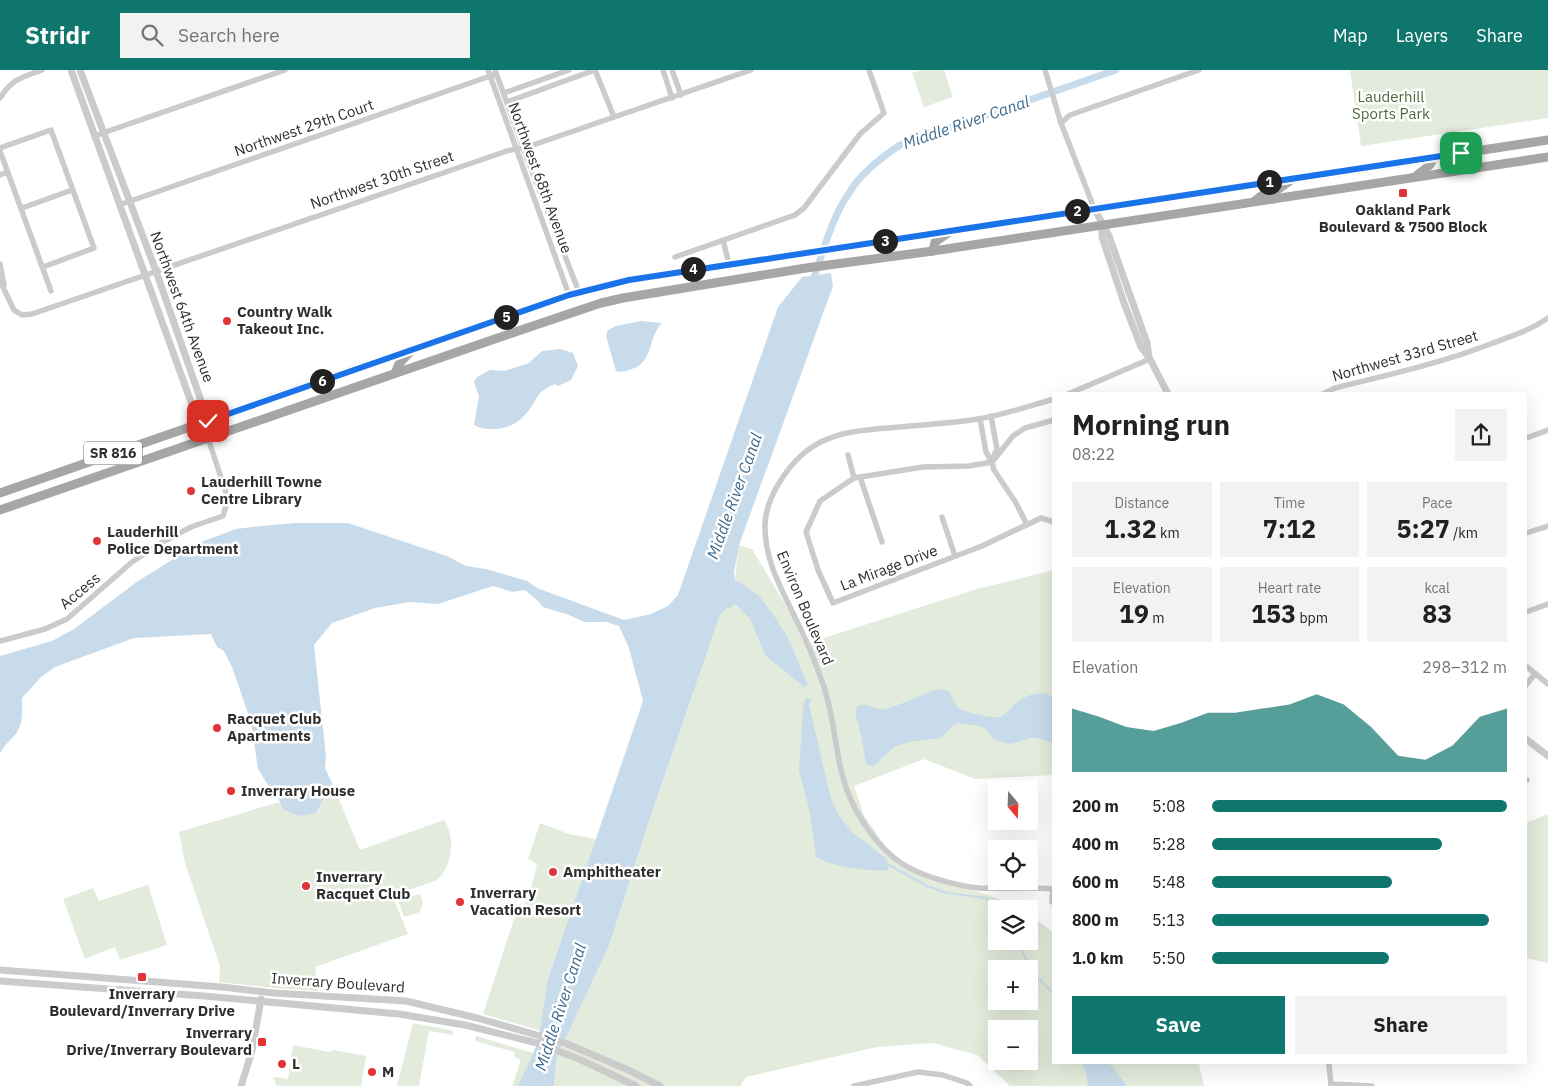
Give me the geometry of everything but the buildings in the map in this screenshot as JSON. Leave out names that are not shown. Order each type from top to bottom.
[{"type":"main road","name":"SR 816","points":[[0,493],[569,295],[629,280],[1548,140]]},
{"type":"main road","points":[[1446,172],[1451,160],[1461,153]]},
{"type":"main road","points":[[1414,177],[1430,165],[1434,157]]},
{"type":"main road","name":"SR 816","points":[[0,510],[601,303],[643,294],[842,262],[933,251],[1548,157]]},
{"type":"main road","points":[[1273,199],[1277,190],[1294,178]]},
{"type":"main road","points":[[1254,202],[1270,189],[1275,181]]},
{"type":"main road","points":[[933,251],[935,242],[953,230]]},
{"type":"main road","points":[[395,373],[399,364],[413,350]]},
{"type":"main road","points":[[375,380],[385,366],[384,359]]},
{"type":"street","points":[[0,98],[15,80],[42,70]]},
{"type":"street","name":"Northwest 64th Avenue","points":[[71,70],[171,344],[204,422]]},
{"type":"street","name":"Northwest 64th Avenue","points":[[80,70],[156,272],[188,364],[208,438]]},
{"type":"street","points":[[94,136],[285,70]]},
{"type":"street","points":[[504,93],[569,70]]},
{"type":"street","points":[[507,102],[595,70],[614,117]]},
{"type":"street","points":[[663,70],[672,98]]},
{"type":"street","points":[[672,70],[680,94]]},
{"type":"street","name":"Northwest 30th Street","points":[[4,290],[14,310],[22,315],[32,314],[750,70]]},
{"type":"street","points":[[676,257],[795,215],[804,208],[860,134],[884,113],[868,70]]},
{"type":"street","points":[[1044,70],[1061,123],[1094,208],[1110,236],[1147,343],[1150,359],[1167,392]]},
{"type":"street","points":[[1061,123],[1070,115],[1199,70]]},
{"type":"street","name":"Northwest 68th Avenue","points":[[492,73],[504,93],[579,292]]},
{"type":"street","name":"Northwest 68th Avenue","points":[[492,73],[569,295]]},
{"type":"street","name":"Northwest 29th Court","points":[[120,205],[492,73]]},
{"type":"street","points":[[44,267],[94,248],[51,130],[0,150],[44,267],[51,291]]},
{"type":"street","points":[[0,175],[8,172]]},
{"type":"street","points":[[22,208],[72,190]]},
{"type":"street","points":[[723,240],[729,264]]},
{"type":"street","points":[[0,264],[4,290]]},
{"type":"street","points":[[0,281],[4,290]]},
{"type":"street","name":"Northwest 33rd Street","points":[[1327,392],[1335,388],[1446,360],[1520,333],[1548,318]]},
{"type":"street","points":[[171,344],[184,353]]},
{"type":"street","points":[[176,357],[188,364]]},
{"type":"street","points":[[1073,392],[1150,359]]},
{"type":"street","name":"Environ Boulevard","points":[[1052,400],[980,419],[864,430],[844,433],[824,440],[805,452],[781,479],[774,493],[765,522],[766,545],[771,567],[804,635],[825,690],[838,755],[851,799],[870,832],[884,849],[901,863],[930,877],[978,888],[1052,889]]},
{"type":"street","points":[[991,416],[997,448],[992,462]]},
{"type":"street","points":[[980,419],[986,452],[994,470],[1016,503],[1027,525]]},
{"type":"street","points":[[992,462],[1013,436],[1025,428],[1052,421]]},
{"type":"street","points":[[1527,438],[1548,430]]},
{"type":"street","name":"Access","points":[[0,641],[46,629],[67,619],[132,562],[159,544],[191,526],[223,516],[228,499],[208,438]]},
{"type":"street","name":"La Mirage Drive","points":[[848,455],[882,542]]},
{"type":"street","name":"La Mirage Drive","points":[[992,462],[969,466],[923,467],[857,477],[820,501],[806,532],[818,570],[833,603],[982,546],[1041,518],[1052,521]]},
{"type":"street","name":"La Mirage Drive","points":[[942,517],[955,556]]},
{"type":"street","points":[[1527,534],[1548,526]]},
{"type":"street","points":[[1527,612],[1548,604]]},
{"type":"street","points":[[1527,667],[1548,684]]},
{"type":"street","points":[[1527,684],[1536,674]]},
{"type":"street","points":[[1527,740],[1548,756]]},
{"type":"street","name":"Inverrary Boulevard","points":[[0,970],[406,1001],[538,1035],[565,1044],[626,1069],[660,1086]]},
{"type":"street","name":"Inverrary Boulevard","points":[[0,981],[204,996],[399,1014],[465,1026],[537,1043],[562,1052],[636,1086]]},
{"type":"street","points":[[241,1086],[252,1051],[261,991]]},
{"type":"street","points":[[1328,1064],[1331,1085],[1372,1086]]},
{"type":"street","points":[[854,1086],[918,1072],[943,1075],[969,1085]]},
{"type":"green space","points":[[922,70],[944,70],[953,97],[924,107],[912,73]]},
{"type":"green space","name":"Lauderhill Sports Park","points":[[1350,70],[1548,70],[1548,118],[1361,146]]},
{"type":"green space","points":[[739,545],[752,549],[808,643],[977,589],[1052,570],[1052,775],[975,779],[924,759],[854,786],[864,816],[898,864],[1002,900],[988,900],[988,950],[1038,950],[1038,921],[1052,931],[1052,1064],[1199,1064],[1204,1086],[1010,1086],[993,1070],[1038,1070],[1038,1020],[988,1020],[988,1065],[977,1055],[933,1043],[877,1047],[746,1077],[740,1086],[554,1086],[556,1063],[565,1039],[609,946],[648,824],[720,615],[726,608],[732,591]]},
{"type":"green space","name":"Inverrary Racquet Club","points":[[332,783],[360,850],[444,820],[450,834],[451,849],[444,872],[436,880],[392,895],[408,934],[315,967],[318,991],[219,982],[220,966],[185,863],[179,832],[279,802],[282,810],[316,813]]},
{"type":"green space","points":[[1548,814],[1548,963],[1527,958],[1527,823]]},
{"type":"green space","points":[[540,823],[569,834],[596,839],[548,979],[542,1031],[483,1014],[514,919],[529,897],[537,864],[528,859]]},
{"type":"green space","points":[[148,885],[167,945],[120,960],[115,947],[85,959],[63,899],[93,888],[99,901]]},
{"type":"green space","points":[[420,894],[423,902],[420,912],[404,917],[398,900]]},
{"type":"green space","points":[[413,1023],[454,1031],[453,1035],[429,1031],[419,1086],[397,1086]]},
{"type":"green space","points":[[476,1036],[533,1053],[521,1086],[512,1086],[521,1060],[514,1057],[515,1052],[475,1041]]},
{"type":"green space","points":[[293,1045],[329,1052],[334,1050],[366,1056],[361,1086],[277,1086],[273,1077],[288,1079]]},
{"type":"water","points":[[831,273],[833,286],[739,545],[734,573],[735,581],[740,582],[760,597],[775,617],[788,638],[808,685],[804,687],[766,656],[750,619],[737,605],[726,608],[720,615],[648,824],[609,946],[560,1050],[556,1063],[554,1086],[518,1086],[538,1042],[548,979],[643,701],[629,648],[619,626],[606,622],[584,622],[543,607],[525,590],[512,592],[493,586],[438,604],[409,602],[375,608],[332,623],[314,645],[326,756],[325,768],[332,783],[316,813],[300,816],[282,809],[276,791],[271,790],[258,769],[251,722],[232,667],[224,651],[217,647],[211,634],[134,638],[55,667],[41,677],[22,698],[22,719],[19,729],[0,753],[0,656],[52,641],[74,629],[138,581],[201,542],[236,529],[295,523],[348,523],[447,556],[466,566],[486,569],[527,581],[537,588],[624,620],[651,614],[668,606],[678,595],[778,307],[802,277]]},
{"type":"water","points":[[641,321],[662,323],[657,329],[644,361],[632,369],[623,372],[616,371],[606,336],[608,330],[616,326]]},
{"type":"water","points":[[560,349],[573,353],[578,366],[571,380],[558,386],[555,384],[548,387],[540,394],[525,415],[514,424],[501,429],[487,429],[474,425],[479,396],[474,382],[477,377],[490,370],[504,371],[529,363],[542,351]]},
{"type":"water","points":[[940,689],[949,691],[956,704],[962,710],[992,717],[1003,716],[1026,697],[1041,693],[1050,695],[1052,696],[1052,743],[1038,738],[1030,738],[1011,744],[1004,743],[994,739],[988,731],[980,726],[958,723],[951,727],[941,738],[909,742],[894,747],[874,766],[866,764],[855,712],[858,706],[865,705],[884,709],[899,705]]},
{"type":"water","points":[[811,698],[809,705],[831,799],[839,816],[853,833],[887,859],[888,870],[851,868],[816,857],[810,813],[799,771],[803,708],[805,699]]},
{"type":"water","points":[[1082,1064],[1110,1064],[1127,1086],[1088,1086],[1086,1072]]},
{"type":"waterway","name":"Middle River Canal","points":[[812,283],[832,225],[843,203],[865,173],[900,145],[1116,70]]},
{"type":"waterway","points":[[889,865],[927,886],[947,893],[986,898],[988,900]]},
{"type":"waterway","points":[[1022,950],[1033,973],[1052,992]]},
{"type":"place","name":"Oakland Park Boulevard & 7500 Block","points":[[1403,193]]},
{"type":"place","name":"Country Walk Takeout Inc.","points":[[227,321]]},
{"type":"place","name":"Lauderhill Towne Centre Library","points":[[191,491]]},
{"type":"place","name":"Lauderhill Police Department","points":[[97,541]]},
{"type":"place","name":"Racquet Club Apartments","points":[[217,728]]},
{"type":"place","name":"Inverrary House","points":[[231,791]]},
{"type":"place","name":"Amphitheater","points":[[553,872]]},
{"type":"place","name":"Inverrary Racquet Club","points":[[306,886]]},
{"type":"place","name":"Inverrary Vacation Resort","points":[[460,902]]},
{"type":"place","name":"Inverrary Boulevard/Inverrary Drive","points":[[142,977]]},
{"type":"place","name":"Inverrary Drive/Inverrary Boulevard","points":[[262,1042]]},
{"type":"place","name":"L","points":[[282,1064]]},
{"type":"place","name":"M","points":[[372,1072]]},
{"type":"route","points":[[208,421],[569,295],[629,280],[1461,153]]}]
